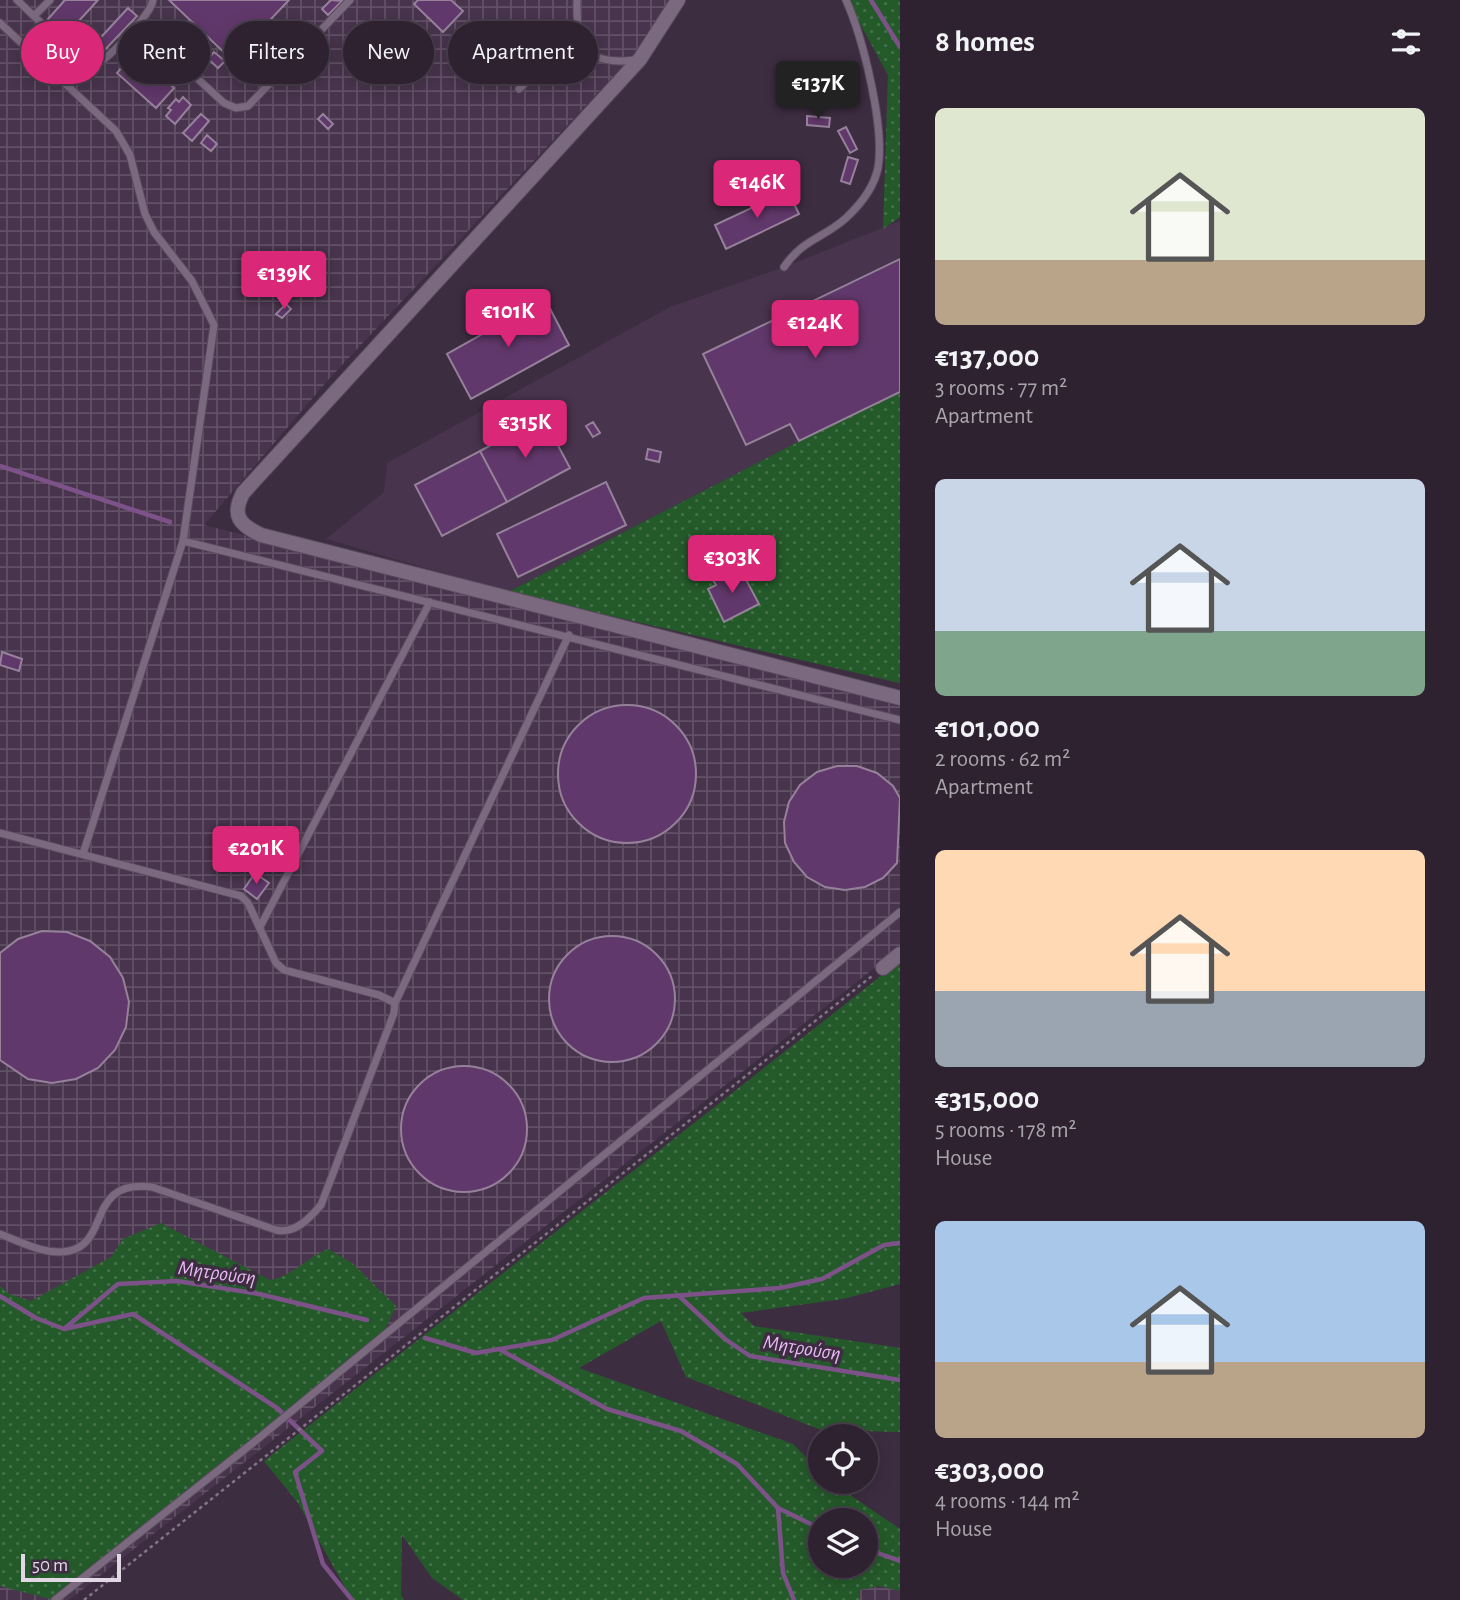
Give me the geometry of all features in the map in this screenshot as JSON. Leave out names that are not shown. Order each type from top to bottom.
[{"type":"street","points":[[678,0],[640,60],[243,493],[237,504],[237,518],[244,527],[261,535],[900,698]]},
{"type":"street","points":[[883,968],[900,954]]},
{"type":"lane","points":[[17,0],[81,61],[92,64],[102,60],[118,44]]},
{"type":"lane","points":[[34,16],[50,0]]},
{"type":"lane","points":[[140,21],[153,0]]},
{"type":"lane","points":[[203,84],[224,103],[236,108],[248,106],[349,0]]},
{"type":"lane","points":[[576,21],[577,0]]},
{"type":"lane","points":[[784,267],[795,250],[844,220],[864,198],[877,170],[879,138],[867,71],[858,26],[846,0]]},
{"type":"lane","points":[[0,23],[116,131],[130,155],[145,214],[154,232],[192,281],[214,325],[183,541],[83,854]]},
{"type":"lane","points":[[598,56],[610,60],[640,60]]},
{"type":"lane","points":[[519,89],[524,84]]},
{"type":"lane","points":[[183,541],[569,635],[900,720]]},
{"type":"lane","points":[[260,927],[430,602]]},
{"type":"lane","points":[[0,1234],[34,1248],[71,1251],[84,1242],[117,1190],[132,1184],[152,1186],[276,1230],[292,1229],[308,1220],[321,1206],[394,1013],[395,1003],[569,635]]},
{"type":"lane","points":[[0,833],[230,892],[248,903],[276,963],[284,970],[379,995],[395,1003]]},
{"type":"lane","points":[[55,1600],[254,1442],[900,912]]},
{"type":"path","points":[[84,1600],[883,968]]},
{"type":"shaded area","points":[[0,0],[670,0],[638,50],[329,379],[204,525],[900,704],[900,948],[69,1600],[0,1600]]},
{"type":"shaded area","points":[[900,221],[900,389],[508,592],[326,539],[384,492],[387,463],[670,307],[784,267]]},
{"type":"shaded area","points":[[880,1586],[900,1591],[900,1600],[860,1600],[859,1590]]},
{"type":"green space","points":[[847,0],[900,0],[900,217],[883,229],[888,75]]},
{"type":"green space","points":[[900,389],[900,683],[508,592]]},
{"type":"green space","points":[[900,961],[900,1284],[843,1299],[741,1313],[754,1326],[900,1348],[900,1432],[878,1431],[878,1424],[808,1425],[686,1377],[661,1321],[579,1368],[793,1444],[808,1459],[808,1494],[849,1494],[869,1508],[808,1508],[808,1578],[878,1578],[878,1514],[900,1529],[900,1591],[880,1586],[859,1590],[860,1600],[463,1600],[432,1578],[402,1535],[401,1595],[404,1600],[352,1600],[298,1503],[264,1461]]},
{"type":"green space","points":[[161,1223],[270,1280],[279,1278],[328,1249],[352,1263],[396,1306],[380,1341],[54,1600],[0,1586],[0,1286],[9,1294],[31,1301],[111,1257],[123,1239]]},
{"type":"building","points":[[65,0],[98,0],[79,21],[48,19]]},
{"type":"building","points":[[169,0],[289,0],[269,21],[224,21],[224,52],[210,39],[210,21],[191,21]]},
{"type":"building","points":[[331,0],[342,1],[328,15],[322,9]]},
{"type":"building","points":[[418,0],[451,0],[463,11],[453,21],[448,21],[448,27],[443,32],[414,4]]},
{"type":"building","points":[[128,8],[137,16],[132,21],[118,21],[118,36],[104,51],[104,34]]},
{"type":"building","points":[[214,52],[224,62],[218,68],[210,61]]},
{"type":"building","points":[[129,84],[170,84],[174,88],[156,108]]},
{"type":"building","points":[[183,97],[191,105],[175,124],[166,116],[171,110],[168,108],[176,99],[179,102]]},
{"type":"building","points":[[201,114],[209,121],[192,141],[183,133]]},
{"type":"building","points":[[323,114],[333,124],[328,129],[318,119]]},
{"type":"building","points":[[807,116],[830,118],[829,127],[807,125]]},
{"type":"building","points":[[846,127],[857,149],[850,153],[838,131]]},
{"type":"building","points":[[207,135],[217,144],[211,151],[201,143]]},
{"type":"building","points":[[848,157],[858,160],[850,184],[841,181]]},
{"type":"building","points":[[788,191],[799,214],[726,249],[715,225]]},
{"type":"building","points":[[900,259],[900,392],[799,441],[790,424],[746,445],[703,354]]},
{"type":"building","points":[[545,299],[569,345],[471,399],[447,354]]},
{"type":"building","points":[[286,304],[291,309],[282,318],[276,314]]},
{"type":"building","points":[[543,417],[570,468],[507,502],[480,451]]},
{"type":"building","points":[[593,422],[600,433],[593,437],[586,426]]},
{"type":"building","points":[[648,449],[661,452],[659,462],[646,459]]},
{"type":"building","points":[[480,451],[507,502],[442,536],[415,485]]},
{"type":"building","points":[[606,482],[626,525],[518,577],[497,534]]},
{"type":"building","points":[[733,569],[736,575],[742,572],[759,604],[724,622],[708,589],[716,585],[713,580]]},
{"type":"building","points":[[2,652],[22,659],[19,671],[0,665]]},
{"type":"building","points":[[627,705],[653,710],[676,725],[691,748],[696,774],[691,800],[676,823],[653,838],[627,843],[601,838],[578,823],[563,800],[558,774],[563,748],[578,725],[601,710]]},
{"type":"building","points":[[837,766],[857,766],[877,773],[893,786],[900,798],[897,863],[883,878],[865,887],[845,890],[825,887],[807,877],[794,862],[785,843],[784,822],[789,802],[800,785],[817,772]]},
{"type":"building","points":[[255,873],[269,883],[257,899],[244,889]]},
{"type":"building","points":[[42,931],[67,932],[90,941],[110,957],[123,978],[129,1002],[126,1027],[115,1050],[98,1068],[76,1079],[52,1083],[28,1079],[0,1060],[0,953],[18,939]]},
{"type":"building","points":[[612,936],[636,941],[656,955],[670,975],[675,999],[670,1023],[656,1043],[636,1057],[612,1062],[588,1057],[568,1043],[554,1023],[549,999],[554,975],[568,955],[588,941]]},
{"type":"building","points":[[464,1066],[488,1070],[509,1084],[523,1105],[527,1129],[523,1153],[509,1174],[488,1188],[464,1192],[440,1188],[419,1174],[405,1153],[401,1129],[405,1105],[419,1084],[440,1070]]},
{"type":"waterway","points":[[871,0],[900,47]]},
{"type":"waterway","points":[[0,466],[170,522]]},
{"type":"waterway","name":"Μητρούση","points":[[425,1338],[476,1353],[552,1340],[644,1298],[780,1288],[822,1279],[884,1245],[900,1243]]},
{"type":"waterway","name":"Μητρούση","points":[[0,1296],[36,1318],[64,1329],[118,1284],[177,1281],[259,1294],[367,1320]]},
{"type":"waterway","name":"Μητρούση","points":[[678,1295],[725,1339],[750,1356],[900,1380]]},
{"type":"waterway","points":[[64,1329],[133,1314],[277,1408],[322,1451],[295,1472],[323,1564],[352,1600]]},
{"type":"waterway","name":"Μητρούση","points":[[499,1349],[607,1409],[681,1431],[737,1464],[778,1508],[808,1523]]},
{"type":"waterway","points":[[778,1508],[783,1573],[794,1600]]},
{"type":"waterway","name":"Μητρούση","points":[[878,1553],[900,1561]]}]
